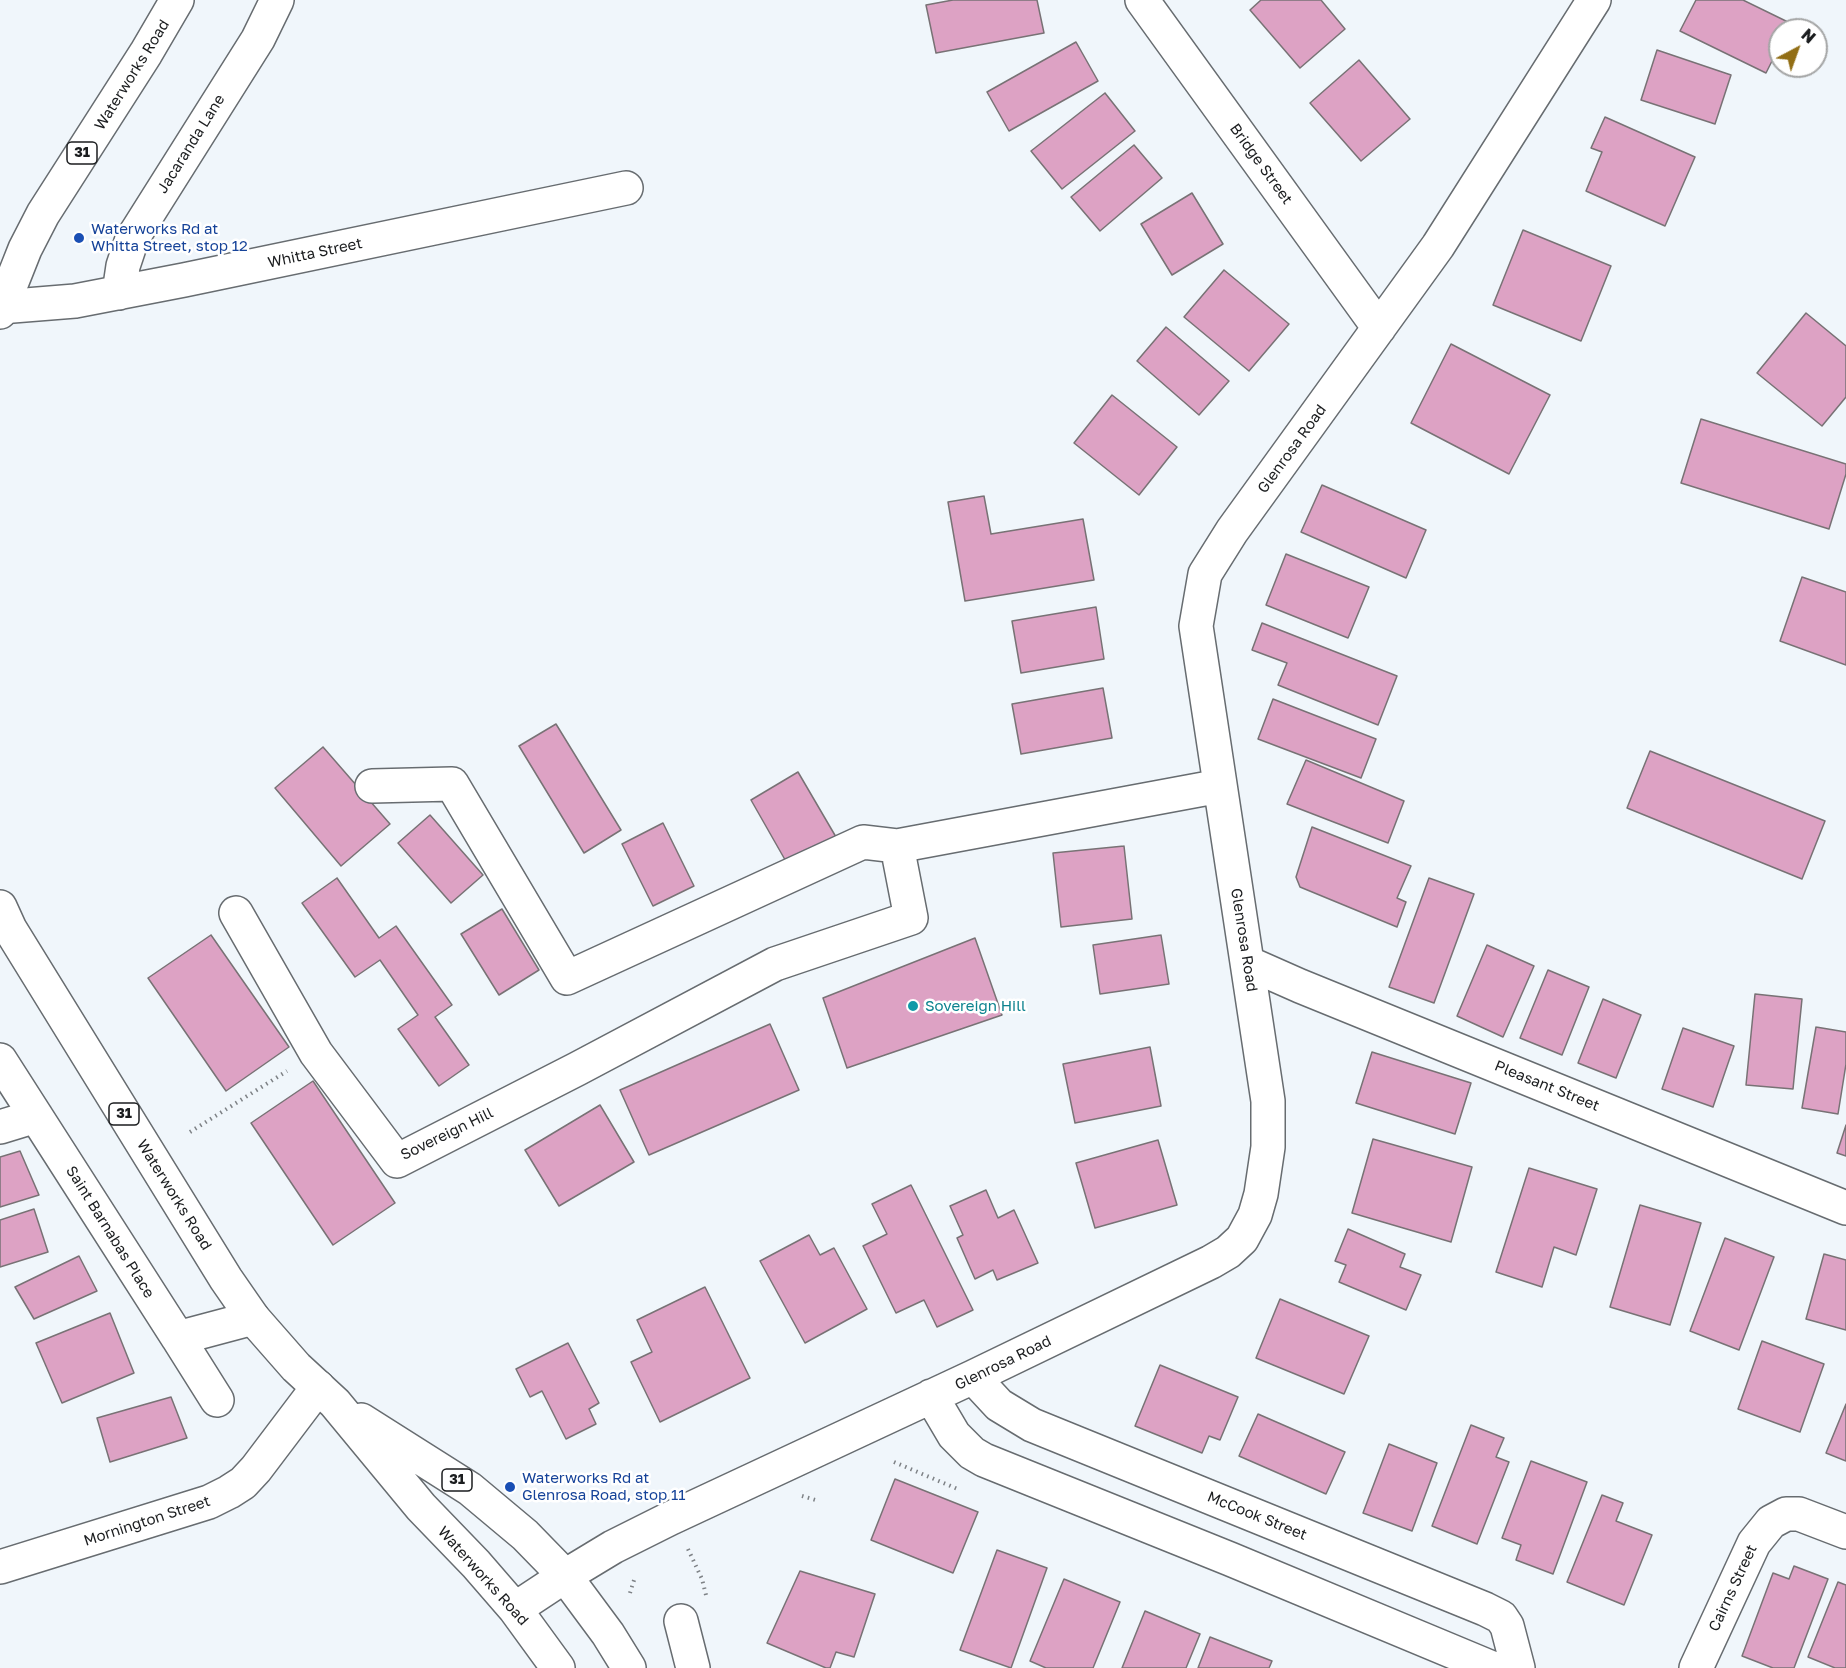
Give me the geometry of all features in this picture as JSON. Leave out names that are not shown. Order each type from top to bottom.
[{"type":"street","name":"Waterworks Road","points":[[0,309],[25,249],[43,214],[140,63],[177,0]]},
{"type":"street","name":"Jacaranda Lane","points":[[119,293],[125,260],[135,233],[258,39],[277,0]]},
{"type":"street","name":"Bridge Street","points":[[1142,0],[1379,328]]},
{"type":"street","name":"Glenrosa Road","points":[[515,1609],[613,1547],[1211,1262],[1228,1252],[1242,1239],[1255,1215],[1261,1194],[1270,1129],[1268,1094],[1196,626],[1205,574],[1232,531],[1438,246],[1593,0]]},
{"type":"street","name":"Whitta Street","points":[[0,309],[75,301],[119,293],[626,188]]},
{"type":"street","points":[[372,786],[452,784],[567,978],[863,842],[897,846],[1220,786]]},
{"type":"street","name":"Sovereign Hill","points":[[236,913],[316,1053],[397,1161],[775,964],[911,918],[897,846]]},
{"type":"street","name":"Waterworks Road","points":[[0,907],[10,929],[226,1279],[253,1318],[282,1352],[326,1395],[421,1506],[476,1564],[515,1609],[558,1668]]},
{"type":"street","name":"Pleasant Street","points":[[1248,963],[1846,1208]]},
{"type":"street","name":"Saint Barnabas Place","points":[[0,1060],[217,1400]]},
{"type":"street","points":[[0,1127],[36,1116]]},
{"type":"street","points":[[178,1338],[253,1318]]},
{"type":"street","name":"McCook Street","points":[[973,1377],[999,1405],[1032,1425],[1501,1617],[1507,1626],[1518,1668]]},
{"type":"street","name":"Waterworks Road","points":[[326,1395],[470,1489],[498,1511],[565,1576],[608,1634],[629,1668]]},
{"type":"street","name":"Mornington Street","points":[[0,1567],[209,1502],[230,1492],[256,1469],[326,1395]]},
{"type":"street","points":[[931,1396],[954,1435],[972,1453],[984,1460],[1492,1668]]},
{"type":"street","name":"Cairns Street","points":[[1696,1668],[1754,1543],[1766,1527],[1786,1514],[1798,1514],[1846,1532]]},
{"type":"street","points":[[681,1621],[693,1668]]},
{"type":"path","points":[[190,1132],[316,1053]]},
{"type":"path","points":[[685,1543],[702,1579]]},
{"type":"building","points":[[953,0],[1037,0],[1044,33],[936,53],[926,5]]},
{"type":"building","points":[[1261,0],[1321,0],[1345,29],[1300,68],[1250,10]]},
{"type":"building","points":[[1696,0],[1743,0],[1780,18],[1768,18],[1768,69],[1766,73],[1680,31]]},
{"type":"building","points":[[1076,42],[1098,81],[1009,131],[987,92]]},
{"type":"building","points":[[1657,50],[1731,75],[1715,124],[1641,100]]},
{"type":"building","points":[[1359,60],[1410,119],[1361,161],[1310,103]]},
{"type":"building","points":[[1105,93],[1135,131],[1062,189],[1031,151]]},
{"type":"building","points":[[1605,117],[1695,157],[1665,226],[1586,191],[1602,152],[1591,148]]},
{"type":"building","points":[[1134,145],[1162,178],[1100,231],[1071,197]]},
{"type":"building","points":[[1192,193],[1223,244],[1172,275],[1141,224]]},
{"type":"building","points":[[1523,230],[1611,266],[1581,341],[1493,305]]},
{"type":"building","points":[[1224,270],[1289,324],[1249,371],[1184,317]]},
{"type":"building","points":[[1806,313],[1846,346],[1846,397],[1822,426],[1757,373]]},
{"type":"building","points":[[1166,327],[1229,381],[1199,415],[1137,361]]},
{"type":"building","points":[[1451,344],[1550,395],[1509,474],[1411,423]]},
{"type":"building","points":[[1112,395],[1177,447],[1139,495],[1074,443]]},
{"type":"building","points":[[1701,419],[1846,464],[1846,474],[1829,529],[1681,483]]},
{"type":"building","points":[[1322,485],[1426,530],[1406,578],[1301,532]]},
{"type":"building","points":[[984,496],[991,534],[1083,519],[1094,580],[965,601],[948,502]]},
{"type":"building","points":[[1286,554],[1369,587],[1348,638],[1266,605]]},
{"type":"building","points":[[1802,577],[1846,592],[1846,665],[1780,641]]},
{"type":"building","points":[[1096,607],[1104,659],[1021,673],[1012,621]]},
{"type":"building","points":[[1262,623],[1397,676],[1378,725],[1278,685],[1287,663],[1252,650]]},
{"type":"building","points":[[1103,688],[1112,738],[1021,754],[1012,704]]},
{"type":"building","points":[[1273,699],[1376,739],[1361,778],[1258,739]]},
{"type":"building","points":[[556,724],[621,830],[584,853],[519,746]]},
{"type":"building","points":[[323,747],[390,824],[341,866],[275,788]]},
{"type":"building","points":[[1650,751],[1825,821],[1802,879],[1627,808]]},
{"type":"building","points":[[1306,760],[1404,801],[1388,843],[1287,804]]},
{"type":"building","points":[[798,772],[836,837],[788,865],[751,800]]},
{"type":"building","points":[[430,815],[483,875],[451,903],[398,843]]},
{"type":"building","points":[[663,823],[694,886],[653,906],[622,844]]},
{"type":"building","points":[[1312,827],[1411,866],[1397,898],[1406,902],[1397,927],[1300,887],[1296,877]]},
{"type":"building","points":[[1124,846],[1132,919],[1061,927],[1053,853]]},
{"type":"building","points":[[337,878],[379,938],[396,926],[452,1005],[435,1017],[469,1065],[439,1086],[398,1029],[418,1015],[380,960],[355,977],[302,903]]},
{"type":"building","points":[[1429,878],[1474,894],[1434,1003],[1389,987]]},
{"type":"building","points":[[502,909],[539,970],[499,995],[461,934]]},
{"type":"building","points":[[211,935],[289,1047],[226,1091],[148,978]]},
{"type":"building","points":[[1161,935],[1169,984],[1100,994],[1093,945]]},
{"type":"building","name":"Sovereign Hill","points":[[975,938],[1002,1015],[847,1068],[823,998]]},
{"type":"building","points":[[1487,945],[1534,966],[1503,1037],[1457,1016]]},
{"type":"building","points":[[1548,970],[1589,987],[1562,1055],[1520,1038]]},
{"type":"building","points":[[1755,994],[1802,999],[1793,1089],[1746,1085]]},
{"type":"building","points":[[1603,999],[1641,1015],[1616,1078],[1578,1063]]},
{"type":"building","points":[[770,1024],[799,1090],[649,1155],[620,1090]]},
{"type":"building","points":[[1816,1027],[1846,1032],[1846,1064],[1838,1114],[1802,1108]]},
{"type":"building","points":[[1683,1028],[1734,1046],[1713,1107],[1662,1089]]},
{"type":"building","points":[[1150,1047],[1161,1106],[1075,1123],[1063,1064]]},
{"type":"building","points":[[1372,1052],[1471,1083],[1455,1134],[1356,1103]]},
{"type":"building","points":[[313,1081],[395,1203],[333,1245],[251,1123]]},
{"type":"building","points":[[600,1105],[634,1162],[559,1206],[525,1150]]},
{"type":"building","points":[[1846,1125],[1846,1156],[1837,1153]]},
{"type":"building","points":[[1373,1139],[1472,1167],[1451,1242],[1352,1213]]},
{"type":"building","points":[[1158,1140],[1177,1205],[1095,1228],[1076,1163]]},
{"type":"building","points":[[20,1151],[39,1195],[0,1207],[0,1157]]},
{"type":"building","points":[[1529,1168],[1597,1189],[1576,1255],[1554,1247],[1542,1287],[1496,1272]]},
{"type":"building","points":[[911,1185],[973,1310],[937,1327],[924,1300],[896,1313],[863,1246],[887,1234],[872,1204]]},
{"type":"building","points":[[986,1190],[998,1218],[1014,1210],[1038,1263],[997,1280],[993,1270],[975,1279],[957,1238],[963,1235],[950,1206]]},
{"type":"building","points":[[1640,1205],[1701,1223],[1670,1325],[1610,1307]]},
{"type":"building","points":[[34,1209],[48,1252],[0,1267],[0,1220]]},
{"type":"building","points":[[1348,1229],[1405,1254],[1400,1267],[1421,1275],[1406,1310],[1339,1282],[1346,1265],[1335,1261]]},
{"type":"building","points":[[809,1235],[820,1255],[834,1248],[867,1309],[805,1343],[760,1261]]},
{"type":"building","points":[[1725,1238],[1774,1257],[1739,1350],[1690,1331]]},
{"type":"building","points":[[1824,1254],[1846,1260],[1846,1330],[1806,1319]]},
{"type":"building","points":[[79,1256],[97,1291],[34,1319],[15,1287]]},
{"type":"building","points":[[705,1287],[750,1378],[660,1422],[631,1362],[652,1352],[637,1320]]},
{"type":"building","points":[[1280,1299],[1369,1336],[1344,1394],[1256,1358]]},
{"type":"building","points":[[110,1313],[134,1373],[62,1403],[36,1343]]},
{"type":"building","points":[[1762,1341],[1824,1364],[1800,1432],[1738,1409]]},
{"type":"building","points":[[568,1343],[599,1403],[589,1409],[596,1424],[566,1439],[542,1391],[530,1397],[516,1369]]},
{"type":"building","points":[[1160,1365],[1238,1397],[1220,1440],[1209,1436],[1202,1453],[1135,1426]]},
{"type":"building","points":[[171,1397],[187,1438],[110,1462],[97,1418]]},
{"type":"building","points":[[1846,1404],[1846,1461],[1826,1453]]},
{"type":"building","points":[[1258,1414],[1345,1452],[1326,1494],[1239,1456]]},
{"type":"building","points":[[1471,1425],[1504,1438],[1496,1457],[1509,1462],[1477,1544],[1432,1526]]},
{"type":"building","points":[[1389,1444],[1437,1463],[1412,1531],[1363,1513]]},
{"type":"building","points":[[1531,1461],[1587,1482],[1553,1574],[1516,1560],[1521,1545],[1502,1538]]},
{"type":"building","points":[[895,1479],[978,1512],[953,1573],[871,1540]]},
{"type":"building","points":[[1602,1495],[1623,1503],[1616,1521],[1652,1535],[1624,1605],[1567,1582]]},
{"type":"building","points":[[997,1550],[1047,1568],[1011,1668],[960,1650]]},
{"type":"building","points":[[1794,1566],[1828,1579],[1794,1668],[1773,1668],[1742,1656],[1773,1573],[1789,1579]]},
{"type":"building","points":[[800,1571],[875,1594],[854,1657],[836,1652],[830,1668],[826,1668],[767,1643]]},
{"type":"building","points":[[1064,1579],[1120,1602],[1093,1668],[1046,1668],[1030,1661]]},
{"type":"building","points":[[1838,1582],[1846,1585],[1846,1668],[1835,1668],[1808,1657]]},
{"type":"building","points":[[1145,1611],[1200,1634],[1186,1668],[1122,1668]]},
{"type":"building","points":[[1210,1637],[1272,1661],[1269,1668],[1198,1668]]},
{"type":"place","name":"Waterworks Rd at Whitta Street, stop 12","points":[[79,238]]},
{"type":"place","name":"Sovereign Hill","points":[[913,1006]]},
{"type":"place","name":"Waterworks Rd at Glenrosa Road, stop 11","points":[[510,1487]]}]
